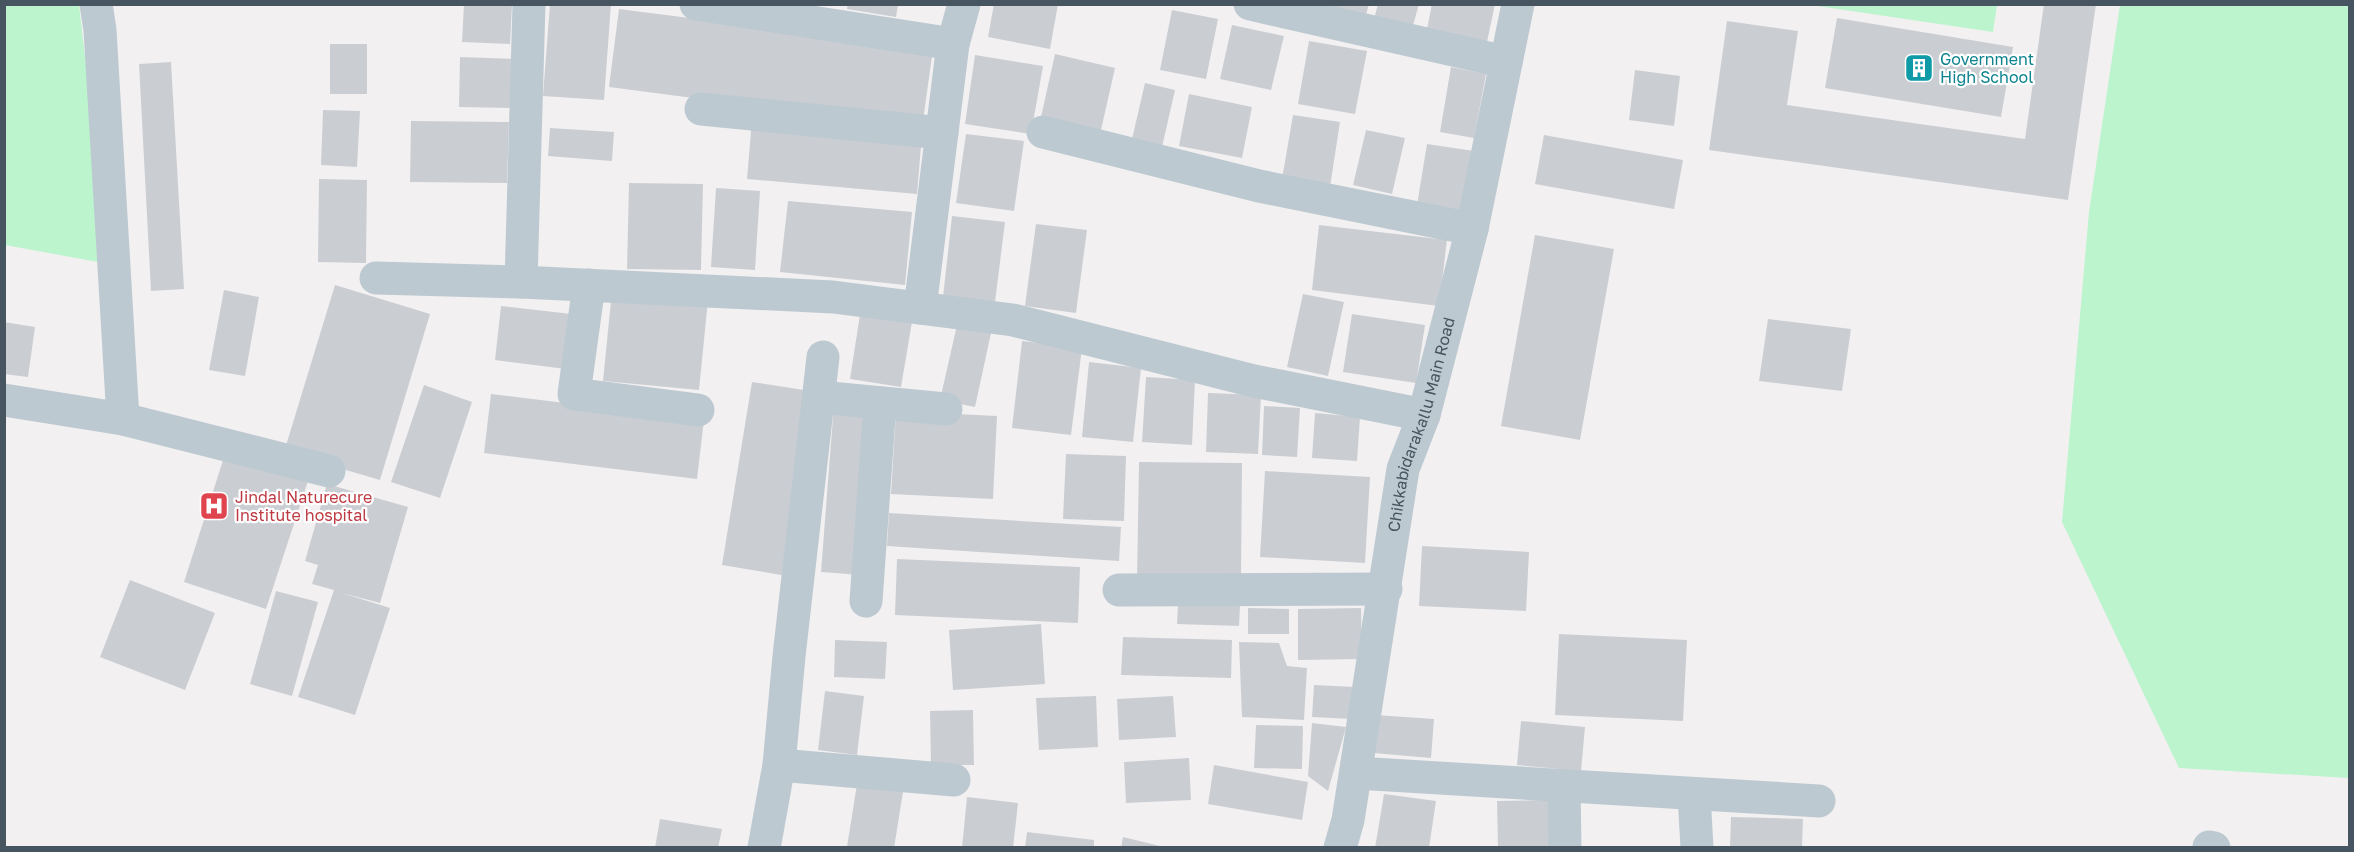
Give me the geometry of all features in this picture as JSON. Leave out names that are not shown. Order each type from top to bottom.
[{"type":"street","points":[[96,4],[123,419]]},
{"type":"street","points":[[521,282],[529,4]]},
{"type":"street","points":[[696,4],[953,44]]},
{"type":"street","points":[[921,308],[953,44],[964,4]]},
{"type":"street","points":[[1250,4],[1309,10],[1506,62]]},
{"type":"street","name":"Chikkabidarakallu Main Road","points":[[1340,848],[1348,820],[1356,773],[1403,469],[1424,415],[1472,229],[1518,4]]},
{"type":"street","points":[[701,109],[942,133]]},
{"type":"street","points":[[1043,132],[1259,186],[1472,229]]},
{"type":"street","points":[[376,278],[521,282],[833,297],[921,308],[1012,320],[1254,381],[1424,415]]},
{"type":"street","points":[[589,285],[574,394],[698,410]]},
{"type":"street","points":[[764,848],[778,765],[823,357]]},
{"type":"street","points":[[819,397],[946,409]]},
{"type":"street","points":[[4,400],[123,419],[329,471]]},
{"type":"street","points":[[866,601],[880,403]]},
{"type":"street","points":[[1119,590],[1386,589]]},
{"type":"street","points":[[778,765],[954,780]]},
{"type":"street","points":[[1356,773],[1819,801]]},
{"type":"street","points":[[1564,786],[1565,848]]},
{"type":"street","points":[[1694,794],[1697,848]]},
{"type":"street","points":[[2209,847],[2214,848]]},
{"type":"green space","points":[[4,5],[79,5],[109,264],[5,245]]},
{"type":"green space","points":[[1811,5],[1997,5],[1993,32]]},
{"type":"green space","points":[[2120,5],[2349,5],[2349,778],[2179,768],[2062,522],[2089,212]]},
{"type":"building","points":[[464,4],[512,4],[510,44],[462,42]]},
{"type":"building","points":[[550,4],[611,4],[604,100],[543,96]]},
{"type":"building","points":[[848,4],[898,4],[896,17],[847,9]]},
{"type":"building","points":[[994,4],[1058,4],[1050,49],[988,37]]},
{"type":"building","points":[[1326,4],[1369,4],[1363,26]]},
{"type":"building","points":[[1378,4],[1419,4],[1412,29],[1374,19]]},
{"type":"building","points":[[1432,4],[1495,4],[1487,42],[1427,29]]},
{"type":"building","points":[[2044,4],[2096,4],[2068,200],[1709,150],[1727,21],[1798,31],[1787,105],[2025,139]]},
{"type":"building","points":[[619,9],[933,49],[922,128],[609,87]]},
{"type":"building","points":[[1172,10],[1218,19],[1206,79],[1160,70]]},
{"type":"building","name":"Government High School","points":[[1837,18],[2013,47],[2001,117],[1825,88]]},
{"type":"building","points":[[1232,25],[1284,36],[1271,90],[1220,79]]},
{"type":"building","points":[[1309,41],[1367,51],[1355,114],[1298,104]]},
{"type":"building","points":[[330,44],[367,44],[367,94],[330,94]]},
{"type":"building","points":[[1055,54],[1115,68],[1101,130],[1041,117]]},
{"type":"building","points":[[975,55],[1043,66],[1031,134],[965,124]]},
{"type":"building","points":[[460,57],[516,59],[516,108],[459,107]]},
{"type":"building","points":[[171,62],[184,289],[151,291],[139,64]]},
{"type":"building","points":[[1451,67],[1486,74],[1474,138],[1440,132]]},
{"type":"building","points":[[1635,70],[1680,76],[1674,126],[1629,120]]},
{"type":"building","points":[[1145,83],[1175,90],[1162,147],[1132,139]]},
{"type":"building","points":[[1189,94],[1252,107],[1242,158],[1179,146]]},
{"type":"building","points":[[323,110],[360,111],[357,167],[321,165]]},
{"type":"building","points":[[1293,115],[1340,122],[1330,187],[1282,179]]},
{"type":"building","points":[[752,119],[922,134],[917,194],[747,179]]},
{"type":"building","points":[[411,121],[509,122],[507,183],[410,182]]},
{"type":"building","points":[[550,128],[614,132],[612,161],[548,156]]},
{"type":"building","points":[[1366,130],[1405,138],[1392,194],[1353,185]]},
{"type":"building","points":[[966,134],[1024,141],[1014,211],[956,203]]},
{"type":"building","points":[[1544,135],[1683,160],[1674,209],[1535,184]]},
{"type":"building","points":[[1427,144],[1474,151],[1464,213],[1417,205]]},
{"type":"building","points":[[319,179],[367,180],[366,263],[318,262]]},
{"type":"building","points":[[629,183],[703,184],[701,270],[627,269]]},
{"type":"building","points":[[716,188],[760,191],[755,270],[711,267]]},
{"type":"building","points":[[788,201],[912,212],[905,285],[780,272]]},
{"type":"building","points":[[952,216],[1005,222],[995,302],[943,297]]},
{"type":"building","points":[[1036,224],[1087,230],[1076,313],[1025,306]]},
{"type":"building","points":[[1319,225],[1447,240],[1439,306],[1312,290]]},
{"type":"building","points":[[1535,235],[1614,249],[1580,440],[1501,426]]},
{"type":"building","points":[[335,285],[430,314],[380,480],[284,452]]},
{"type":"building","points":[[224,290],[259,297],[245,376],[209,370]]},
{"type":"building","points":[[612,291],[708,300],[699,390],[603,381]]},
{"type":"building","points":[[1303,294],[1344,302],[1328,376],[1287,367]]},
{"type":"building","points":[[501,306],[580,315],[574,370],[495,360]]},
{"type":"building","points":[[861,308],[913,316],[901,387],[850,379]]},
{"type":"building","points":[[1352,314],[1425,325],[1416,383],[1343,372]]},
{"type":"building","points":[[1768,319],[1851,329],[1842,391],[1759,381]]},
{"type":"building","points":[[4,322],[35,327],[28,377],[4,374]]},
{"type":"building","points":[[957,325],[991,333],[975,407],[940,400]]},
{"type":"building","points":[[1022,341],[1082,348],[1071,435],[1012,428]]},
{"type":"building","points":[[1089,362],[1141,368],[1133,442],[1082,437]]},
{"type":"building","points":[[1146,377],[1195,380],[1192,445],[1142,442]]},
{"type":"building","points":[[752,382],[817,392],[787,576],[722,565]]},
{"type":"building","points":[[424,385],[472,402],[440,498],[391,482]]},
{"type":"building","points":[[1208,393],[1261,395],[1258,454],[1206,452]]},
{"type":"building","points":[[491,394],[704,420],[697,479],[484,453]]},
{"type":"building","points":[[834,404],[873,407],[860,575],[821,572]]},
{"type":"building","points":[[1264,406],[1300,408],[1297,457],[1262,455]]},
{"type":"building","points":[[896,411],[997,416],[993,499],[891,494]]},
{"type":"building","points":[[1315,413],[1360,417],[1357,461],[1312,458]]},
{"type":"building","points":[[225,454],[308,481],[266,609],[184,582]]},
{"type":"building","points":[[1066,454],[1126,456],[1124,521],[1063,519]]},
{"type":"building","points":[[1139,462],[1242,463],[1241,581],[1137,580]]},
{"type":"building","points":[[1265,471],[1370,477],[1365,563],[1260,557]]},
{"type":"building","points":[[327,484],[408,507],[380,603],[342,593],[390,608],[355,715],[298,697],[334,590],[312,584],[318,565],[305,561]]},
{"type":"building","points":[[889,513],[1121,527],[1119,561],[887,546]]},
{"type":"building","points":[[1422,546],[1529,552],[1526,611],[1419,606]]},
{"type":"building","points":[[897,559],[1080,567],[1078,623],[895,615]]},
{"type":"building","points":[[130,580],[215,613],[185,690],[100,657]]},
{"type":"building","points":[[276,591],[318,602],[292,696],[250,684]]},
{"type":"building","points":[[1178,604],[1240,606],[1239,626],[1177,624]]},
{"type":"building","points":[[1248,608],[1289,609],[1289,634],[1248,634]]},
{"type":"building","points":[[1361,608],[1362,659],[1298,660],[1298,609]]},
{"type":"building","points":[[1041,624],[1045,684],[953,690],[949,630]]},
{"type":"building","points":[[1559,634],[1687,640],[1683,721],[1555,715]]},
{"type":"building","points":[[1123,637],[1232,640],[1231,678],[1121,675]]},
{"type":"building","points":[[835,640],[887,642],[885,679],[834,677]]},
{"type":"building","points":[[1239,642],[1279,643],[1287,666],[1307,668],[1304,720],[1242,717]]},
{"type":"building","points":[[1314,685],[1355,687],[1352,719],[1312,717]]},
{"type":"building","points":[[825,691],[864,696],[857,755],[818,750]]},
{"type":"building","points":[[1096,696],[1098,747],[1039,750],[1036,698]]},
{"type":"building","points":[[1173,696],[1176,737],[1119,740],[1117,699]]},
{"type":"building","points":[[973,710],[974,765],[931,765],[930,711]]},
{"type":"building","points":[[1376,715],[1434,719],[1431,758],[1373,753]]},
{"type":"building","points":[[1521,721],[1585,727],[1581,771],[1517,765]]},
{"type":"building","points":[[1312,723],[1346,727],[1328,791],[1308,776]]},
{"type":"building","points":[[1256,725],[1303,726],[1302,769],[1254,768]]},
{"type":"building","points":[[1189,758],[1191,800],[1126,803],[1124,762]]},
{"type":"building","points":[[1214,765],[1308,782],[1302,820],[1208,804]]},
{"type":"building","points":[[857,784],[903,792],[894,848],[847,847]]},
{"type":"building","points":[[1384,794],[1436,801],[1429,848],[1375,848]]},
{"type":"building","points":[[967,797],[1018,803],[1013,848],[962,848]]},
{"type":"building","points":[[1552,800],[1552,848],[1498,848],[1497,801]]},
{"type":"building","points":[[1731,817],[1803,819],[1802,848],[1730,848]]},
{"type":"building","points":[[660,819],[722,829],[718,848],[655,848]]},
{"type":"building","points":[[1027,832],[1094,840],[1094,848],[1025,848]]},
{"type":"building","points":[[1123,837],[1164,847],[1164,848],[1121,848]]},
{"type":"place","name":"Government High School","points":[[1919,68]]},
{"type":"place","name":"Jindal Naturecure Institute hospital","points":[[214,506]]}]
